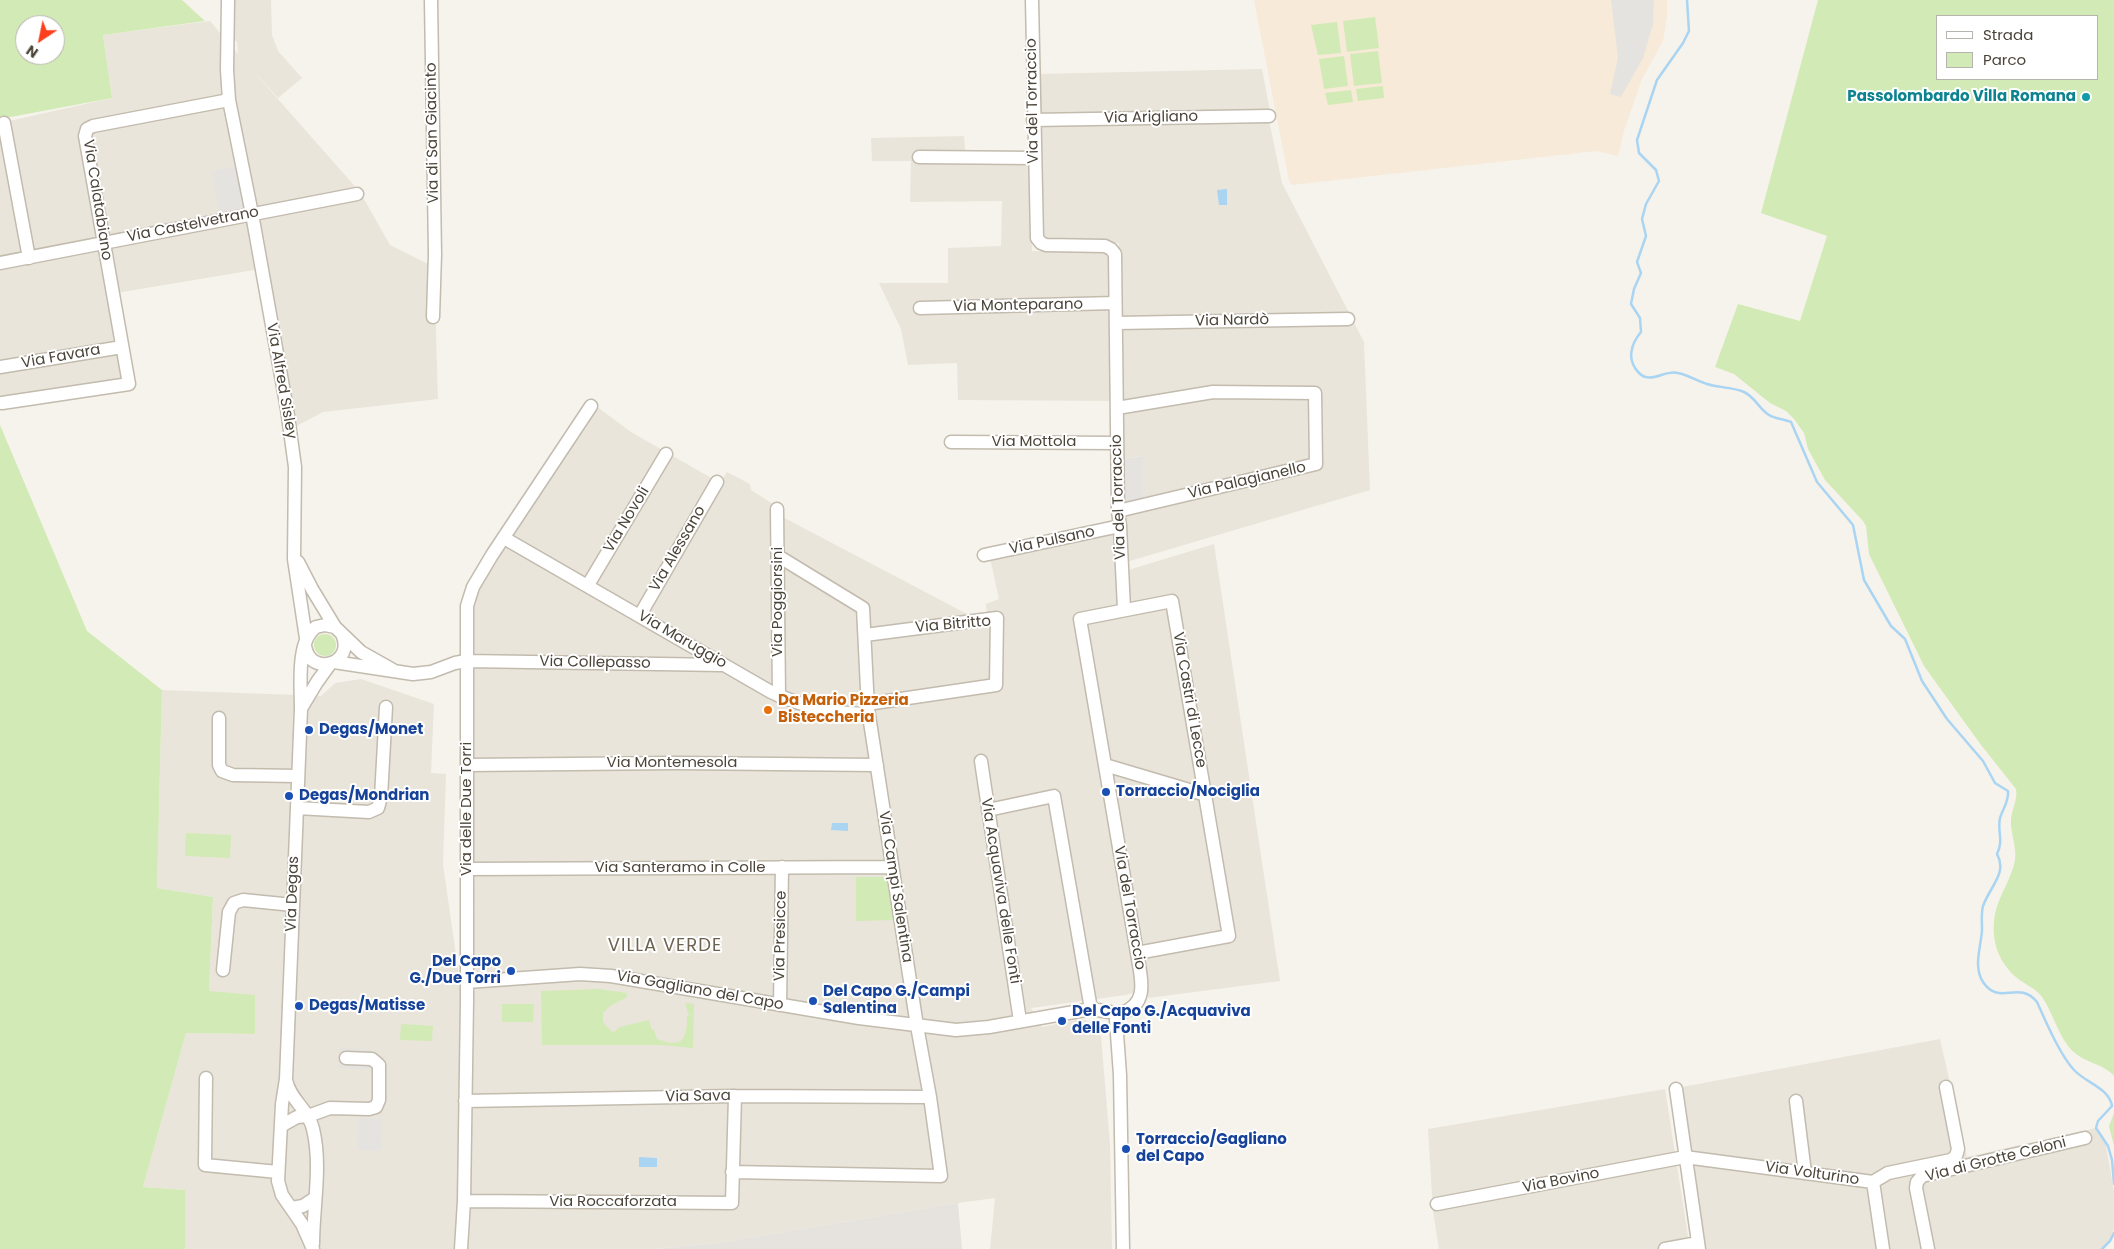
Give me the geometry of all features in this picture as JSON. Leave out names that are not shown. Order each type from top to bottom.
[{"type":"street","name":"Via Alfred Sisley","points":[[228,0],[230,100],[287,408],[295,467],[294,550],[305,642]]},
{"type":"street","name":"Via di San Giacinto","points":[[431,0],[433,317]]},
{"type":"street","name":"Via del Torraccio","points":[[1032,0],[1033,120],[1038,241],[1046,245],[1106,246],[1112,248],[1115,254],[1118,511],[1124,609],[1080,618],[1137,953],[1142,993],[1132,1007],[1116,1015]]},
{"type":"street","name":"Via Calatabiano","points":[[2,403],[129,384],[85,136],[87,129],[93,126],[230,100]]},
{"type":"street","name":"Via Arigliano","points":[[1033,120],[1269,116]]},
{"type":"street","points":[[4,123],[29,258]]},
{"type":"street","points":[[919,157],[1034,158]]},
{"type":"street","name":"Via Castelvetrano","points":[[0,263],[357,194]]},
{"type":"street","name":"Via Monteparano","points":[[920,308],[1116,303]]},
{"type":"street","name":"Via Nardò","points":[[1116,323],[1348,319]]},
{"type":"street","name":"Via Favara","points":[[0,367],[122,347]]},
{"type":"street","name":"Via Palagianello","points":[[1117,408],[1213,392],[1315,393],[1316,464],[1118,511]]},
{"type":"street","name":"Via delle Due Torri","points":[[461,1249],[464,1201],[467,982],[466,613],[468,600],[477,581],[590,406]]},
{"type":"street","name":"Via Mottola","points":[[951,442],[1117,443]]},
{"type":"street","name":"Via Novoli","points":[[588,585],[666,454]]},
{"type":"street","name":"Via Alessano","points":[[640,615],[717,482]]},
{"type":"street","name":"Via Poggiorsini","points":[[778,509],[779,696]]},
{"type":"street","name":"Via Pulsano","points":[[984,555],[1120,526]]},
{"type":"street","name":"Via Maruggio","points":[[504,538],[779,696],[803,706],[826,711],[868,709]]},
{"type":"street","points":[[294,550],[312,589],[338,630],[361,652],[393,670]]},
{"type":"street","name":"Via Campi Salentina","points":[[732,1172],[941,1176],[868,709],[863,608],[778,556]]},
{"type":"street","name":"Via Castri di Lecce","points":[[1124,609],[1172,600],[1229,936],[1137,953]]},
{"type":"street","name":"Via Bitritto","points":[[865,635],[997,618],[996,685],[868,709]]},
{"type":"street","points":[[338,630],[325,625],[316,627],[305,642],[307,653],[313,660],[321,664],[332,663],[420,674],[466,661]]},
{"type":"street","points":[[332,663],[344,649],[338,630]]},
{"type":"street","name":"Via Degas","points":[[305,642],[301,670],[286,1079],[278,1172],[281,1192],[302,1224],[313,1249]]},
{"type":"street","name":"Via Collepasso","points":[[466,661],[724,665]]},
{"type":"street","name":"Via Degas","points":[[301,709],[317,682],[332,663]]},
{"type":"street","points":[[297,808],[369,812],[378,808],[381,797],[386,707]]},
{"type":"street","points":[[219,718],[219,765],[222,771],[232,775],[298,776]]},
{"type":"street","name":"Via Acquaviva delle Fonti","points":[[981,761],[1020,1021]]},
{"type":"street","name":"Via Montemesola","points":[[467,764],[676,763],[877,765]]},
{"type":"street","points":[[1105,765],[1206,796]]},
{"type":"street","points":[[988,810],[1054,796],[1091,1009]]},
{"type":"street","name":"Via Presicce","points":[[780,1005],[782,867]]},
{"type":"street","name":"Via Santeramo in Colle","points":[[467,869],[892,867]]},
{"type":"street","points":[[223,970],[229,912],[234,903],[243,900],[293,905]]},
{"type":"street","name":"Via Gagliano del Capo","points":[[467,982],[580,974],[611,976],[780,1005],[917,1026],[956,1030],[989,1027],[1091,1009],[1116,1015]]},
{"type":"street","points":[[1116,1015],[1120,1075],[1123,1249]]},
{"type":"street","points":[[281,1126],[297,1117],[308,1116],[330,1108],[369,1109],[377,1105],[379,1065],[372,1059],[346,1058]]},
{"type":"street","points":[[206,1078],[205,1165],[278,1172]]},
{"type":"street","name":"Via Degas","points":[[286,1079],[293,1096],[308,1116],[314,1132],[316,1150],[313,1249]]},
{"type":"street","points":[[1873,1182],[1888,1173],[1951,1160],[1955,1157],[1958,1148],[1946,1087]]},
{"type":"street","points":[[1665,1249],[1699,1246],[1684,1157],[1676,1089]]},
{"type":"street","points":[[732,1172],[735,1096]]},
{"type":"street","name":"Via Sava","points":[[466,1101],[735,1096],[930,1097]]},
{"type":"street","points":[[1796,1101],[1805,1173]]},
{"type":"street","name":"Via di Grotte Celoni","points":[[1928,1249],[1916,1186],[1922,1176],[2085,1138]]},
{"type":"street","name":"Via Volturino","points":[[1684,1157],[1873,1182],[1883,1249]]},
{"type":"street","name":"Via Bovino","points":[[1437,1204],[1684,1157]]},
{"type":"street","name":"Via Roccaforzata","points":[[464,1201],[732,1203],[732,1172]]},
{"type":"street","points":[[291,1208],[302,1206],[315,1198]]},
{"type":"shaded area","points":[[231,0],[271,0],[272,35],[278,51],[302,78],[278,98],[246,63],[360,192],[390,245],[434,267],[438,399],[323,412],[295,427],[289,383],[266,268],[110,294],[124,381],[0,404],[0,123],[112,98],[103,35],[210,21],[238,54],[237,42],[229,34]]},
{"type":"shaded area","points":[[1254,0],[1667,0],[1667,16],[1663,41],[1642,79],[1624,131],[1618,156],[1596,151],[1292,185],[1289,181]]},
{"type":"shaded area","points":[[1611,0],[1654,0],[1653,24],[1643,58],[1621,97],[1610,94],[1618,58]]},
{"type":"shaded area","points":[[1262,69],[1270,111],[1037,115],[1037,74]]},
{"type":"shaded area","points":[[1269,120],[1282,183],[1364,342],[1370,490],[1123,563],[1121,516],[1142,456],[1122,459],[1121,401],[958,400],[957,363],[908,365],[901,329],[879,283],[948,283],[948,248],[1001,246],[1002,201],[910,202],[911,161],[872,161],[871,138],[964,136],[966,163],[1031,161],[1032,251],[1107,252],[1109,256],[1109,285],[1119,285],[1119,243],[1051,241],[1045,239],[1041,232],[1038,123]]},
{"type":"shaded area","points":[[237,166],[246,210],[220,214],[212,171]]},
{"type":"shaded area","points":[[596,406],[631,432],[720,483],[727,472],[750,484],[751,490],[773,504],[773,512],[988,625],[986,604],[999,599],[990,558],[1115,531],[1115,574],[1214,544],[1280,981],[1148,998],[1145,989],[1126,995],[1031,1008],[1042,1027],[1082,1019],[1095,1025],[1101,1036],[1110,1144],[1112,1249],[990,1249],[995,1198],[726,1242],[656,1249],[468,1249],[471,1210],[471,616],[477,592]]},
{"type":"shaded area","points":[[1143,456],[1143,501],[1122,506],[1122,459]]},
{"type":"shaded area","points":[[361,679],[434,704],[431,773],[446,774],[443,864],[461,990],[460,1161],[456,1249],[185,1249],[185,1190],[143,1187],[186,1033],[255,1034],[209,991],[213,897],[157,888],[162,690],[321,696],[335,683]]},
{"type":"shaded area","points":[[1940,1039],[1967,1157],[2096,1128],[2105,1140],[2114,1192],[2114,1229],[2110,1241],[2102,1249],[1705,1249],[1682,1087]]},
{"type":"shaded area","points":[[340,1048],[371,1050],[370,1070],[339,1068]]},
{"type":"shaded area","points":[[1665,1089],[1690,1249],[1439,1249],[1433,1211],[1428,1129]]},
{"type":"shaded area","points":[[358,1118],[382,1119],[381,1151],[357,1150]]},
{"type":"shaded area","points":[[958,1203],[962,1249],[656,1249],[726,1242]]},
{"type":"green space","points":[[0,0],[182,0],[205,21],[103,35],[112,98],[0,119]]},
{"type":"green space","points":[[1818,0],[2114,0],[2114,1076],[2105,1069],[2079,1056],[2069,1048],[2042,997],[2013,975],[1998,952],[1994,934],[1995,914],[2015,860],[2011,819],[2016,789],[1981,745],[1924,666],[1869,554],[1866,526],[1825,480],[1808,449],[1804,433],[1786,411],[1770,403],[1734,374],[1715,367],[1738,304],[1800,321],[1827,236],[1761,213]]},
{"type":"green space","points":[[1375,17],[1379,48],[1347,52],[1343,21]]},
{"type":"green space","points":[[1337,22],[1341,53],[1318,55],[1311,25]]},
{"type":"green space","points":[[1378,51],[1382,83],[1354,86],[1350,54]]},
{"type":"green space","points":[[1344,56],[1348,86],[1324,89],[1319,59]]},
{"type":"green space","points":[[1383,86],[1384,98],[1358,101],[1356,89]]},
{"type":"green space","points":[[1351,90],[1353,102],[1328,105],[1325,93]]},
{"type":"green space","points":[[0,425],[87,631],[162,690],[157,888],[213,897],[209,991],[255,995],[255,1034],[186,1033],[143,1187],[185,1190],[185,1249],[0,1249]]},
{"type":"green space","points":[[325,634],[333,637],[336,645],[333,653],[325,656],[317,653],[314,645],[317,637]]},
{"type":"green space","points":[[186,833],[231,835],[230,858],[185,856]]},
{"type":"green space","points":[[856,877],[887,877],[894,920],[856,921]]},
{"type":"green space","points":[[599,989],[627,993],[627,997],[610,1006],[603,1013],[603,1022],[612,1032],[620,1027],[649,1020],[657,1039],[670,1043],[680,1042],[684,1036],[687,1016],[689,1016],[685,1003],[694,1004],[693,1048],[662,1045],[542,1045],[541,991]]},
{"type":"green space","points":[[502,1004],[534,1004],[533,1022],[502,1022]]},
{"type":"green space","points":[[401,1024],[433,1026],[432,1041],[400,1040]]},
{"type":"green space","points":[[2114,1113],[2114,1146],[2109,1126]]},
{"type":"water","points":[[1227,189],[1227,205],[1219,205],[1217,190]]},
{"type":"water","points":[[832,823],[848,823],[848,831],[831,830]]},
{"type":"water","points":[[639,1157],[657,1158],[657,1167],[639,1167]]},
{"type":"waterway","points":[[1687,0],[1689,31],[1683,43],[1657,80],[1637,140],[1639,153],[1656,170],[1659,181],[1646,204],[1642,219],[1646,236],[1637,262],[1641,273],[1634,289],[1631,304],[1640,318],[1641,332],[1631,352],[1632,363],[1639,373],[1648,378],[1673,372],[1707,384],[1740,390],[1751,397],[1769,415],[1791,422],[1817,482],[1853,525],[1864,580],[1891,626],[1905,639],[1922,681],[1947,719],[1983,761],[1995,783],[2008,791],[2007,802],[1999,823],[2000,844],[1997,854],[2000,861],[1999,874],[1982,909],[1982,930],[1978,957],[1980,976],[1989,989],[2003,993],[2023,993],[2037,1002],[2069,1064],[2079,1075],[2102,1090],[2110,1100],[2112,1106],[2098,1121],[2096,1128],[2108,1146],[2112,1160],[2114,1184]]},
{"type":"waterway","points":[[2102,1249],[2110,1241],[2114,1233]]},
{"type":"place","name":"Passolombardo Villa Romana","points":[[2086,97]]},
{"type":"place","name":"Da Mario Pizzeria Bisteccheria","points":[[768,710]]},
{"type":"place","name":"Degas/Monet","points":[[309,730]]},
{"type":"place","name":"Torraccio/Nociglia","points":[[1106,792]]},
{"type":"place","name":"Degas/Mondrian","points":[[289,796]]},
{"type":"place","name":"Del Capo G./Due Torri","points":[[511,971]]},
{"type":"place","name":"Del Capo G./Campi Salentina","points":[[813,1001]]},
{"type":"place","name":"Degas/Matisse","points":[[299,1006]]},
{"type":"place","name":"Del Capo G./Acquaviva delle Fonti","points":[[1062,1021]]},
{"type":"place","name":"Torraccio/Gagliano del Capo","points":[[1126,1149]]},
{"type":"district","name":"VILLA VERDE","points":[[665,946]]}]
